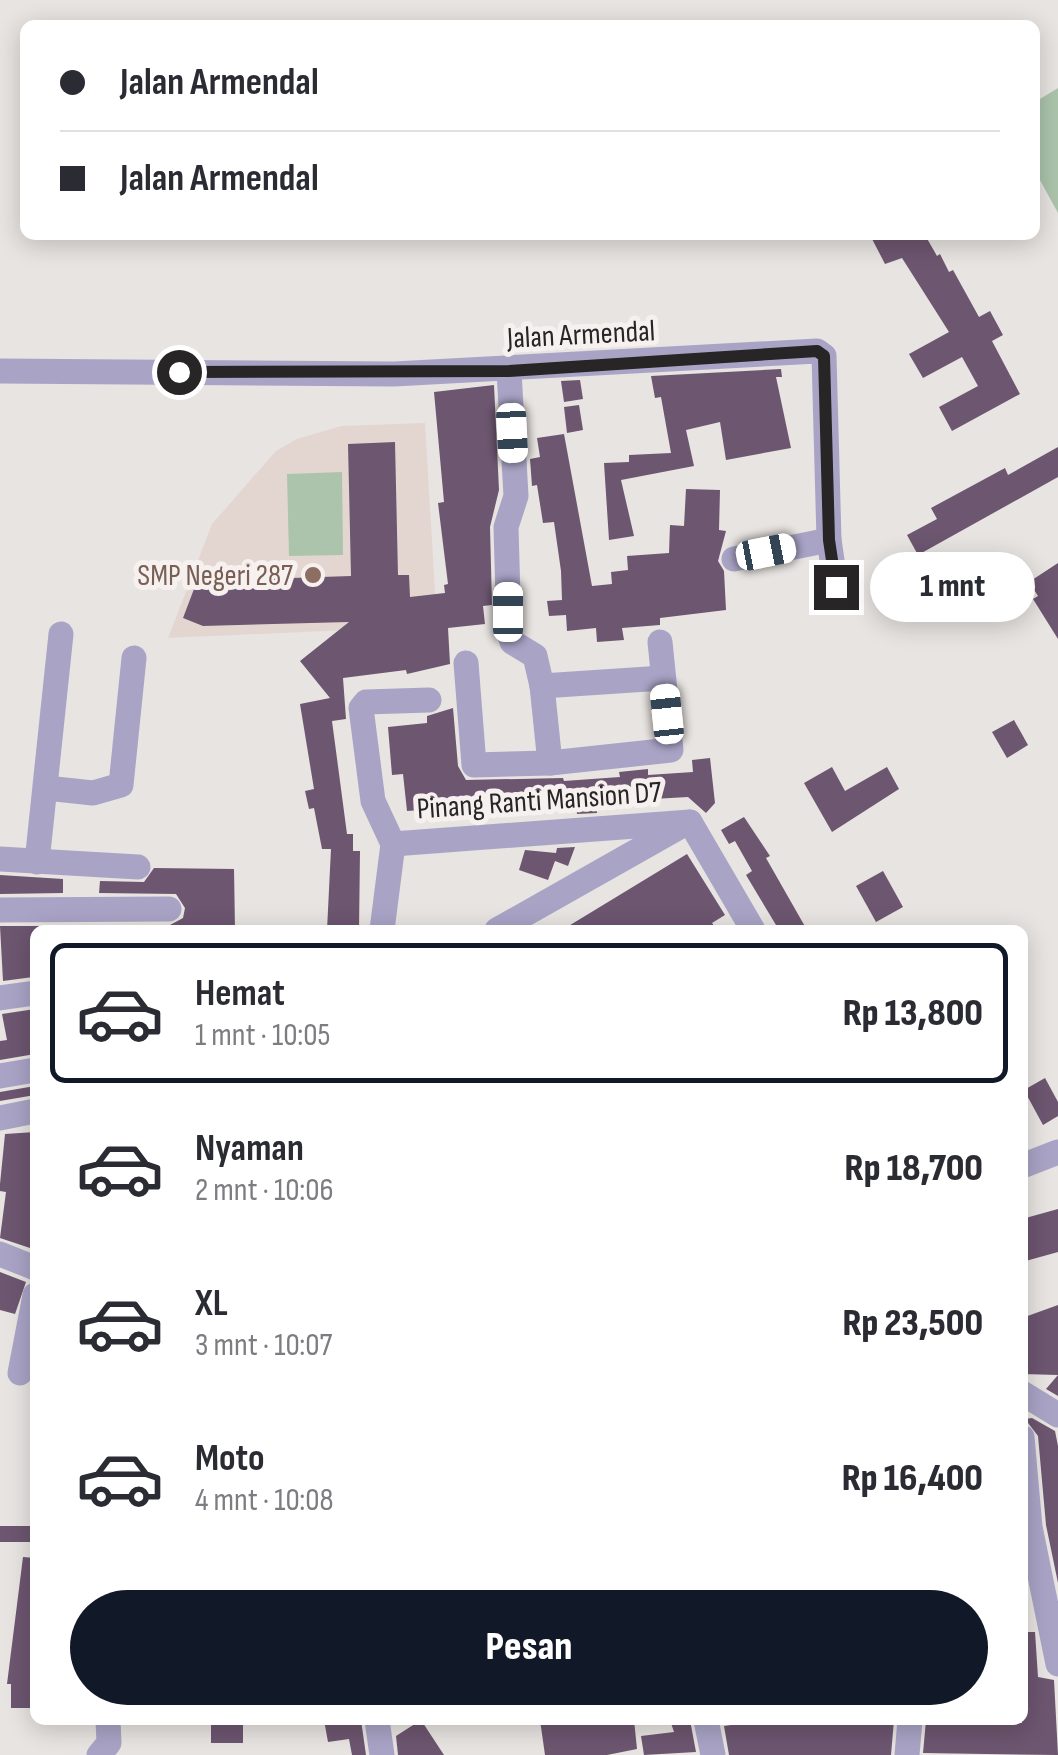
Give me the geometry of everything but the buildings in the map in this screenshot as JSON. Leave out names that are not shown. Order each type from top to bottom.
[{"type":"street","name":"Jalan Armendal","points":[[0,370],[509,371],[822,352],[829,540],[836,587]]},
{"type":"street","points":[[509,371],[516,496],[506,527],[509,632],[512,642],[534,656],[542,686],[550,763]]},
{"type":"street","points":[[734,558],[829,540]]},
{"type":"street","points":[[36,862],[61,634]]},
{"type":"street","points":[[466,664],[474,765],[550,763],[671,750],[660,642]]},
{"type":"street","points":[[46,788],[92,793],[121,786],[134,658]]},
{"type":"street","points":[[542,686],[663,678]]},
{"type":"street","points":[[383,925],[394,844],[373,801],[360,708],[366,702],[429,700]]},
{"type":"street","points":[[505,925],[690,822],[749,925]]},
{"type":"street","name":"Pinang Ranti Mansion D7","points":[[394,844],[690,822]]},
{"type":"street","points":[[605,827],[609,864]]},
{"type":"street","points":[[0,859],[138,867]]},
{"type":"street","points":[[0,910],[169,909]]},
{"type":"street","points":[[0,998],[30,995]]},
{"type":"street","points":[[0,1076],[30,1071]]},
{"type":"street","points":[[0,1118],[30,1112]]},
{"type":"street","points":[[1028,1164],[1058,1152]]},
{"type":"street","points":[[0,1254],[30,1266]]},
{"type":"street","points":[[18,1373],[30,1318]]},
{"type":"street","points":[[1028,1397],[1058,1415]]},
{"type":"street","points":[[1028,1480],[1058,1664]]},
{"type":"street","points":[[98,1755],[109,1742],[108,1725]]},
{"type":"street","points":[[378,1725],[382,1755]]},
{"type":"street","points":[[707,1725],[713,1755]]},
{"type":"street","points":[[908,1755],[910,1725]]},
{"type":"shaded area","name":"SMP Negeri 287","points":[[425,423],[437,626],[168,638],[212,524],[276,451],[297,439],[341,426]]},
{"type":"green space","points":[[1058,88],[1058,213],[1040,180],[1040,99]]},
{"type":"green space","points":[[342,472],[343,555],[289,556],[287,474]]},
{"type":"place","name":"SMP Negeri 287","points":[[313,575]]},
{"type":"route","points":[[179,372],[509,371],[822,352],[829,540],[836,587]]}]
